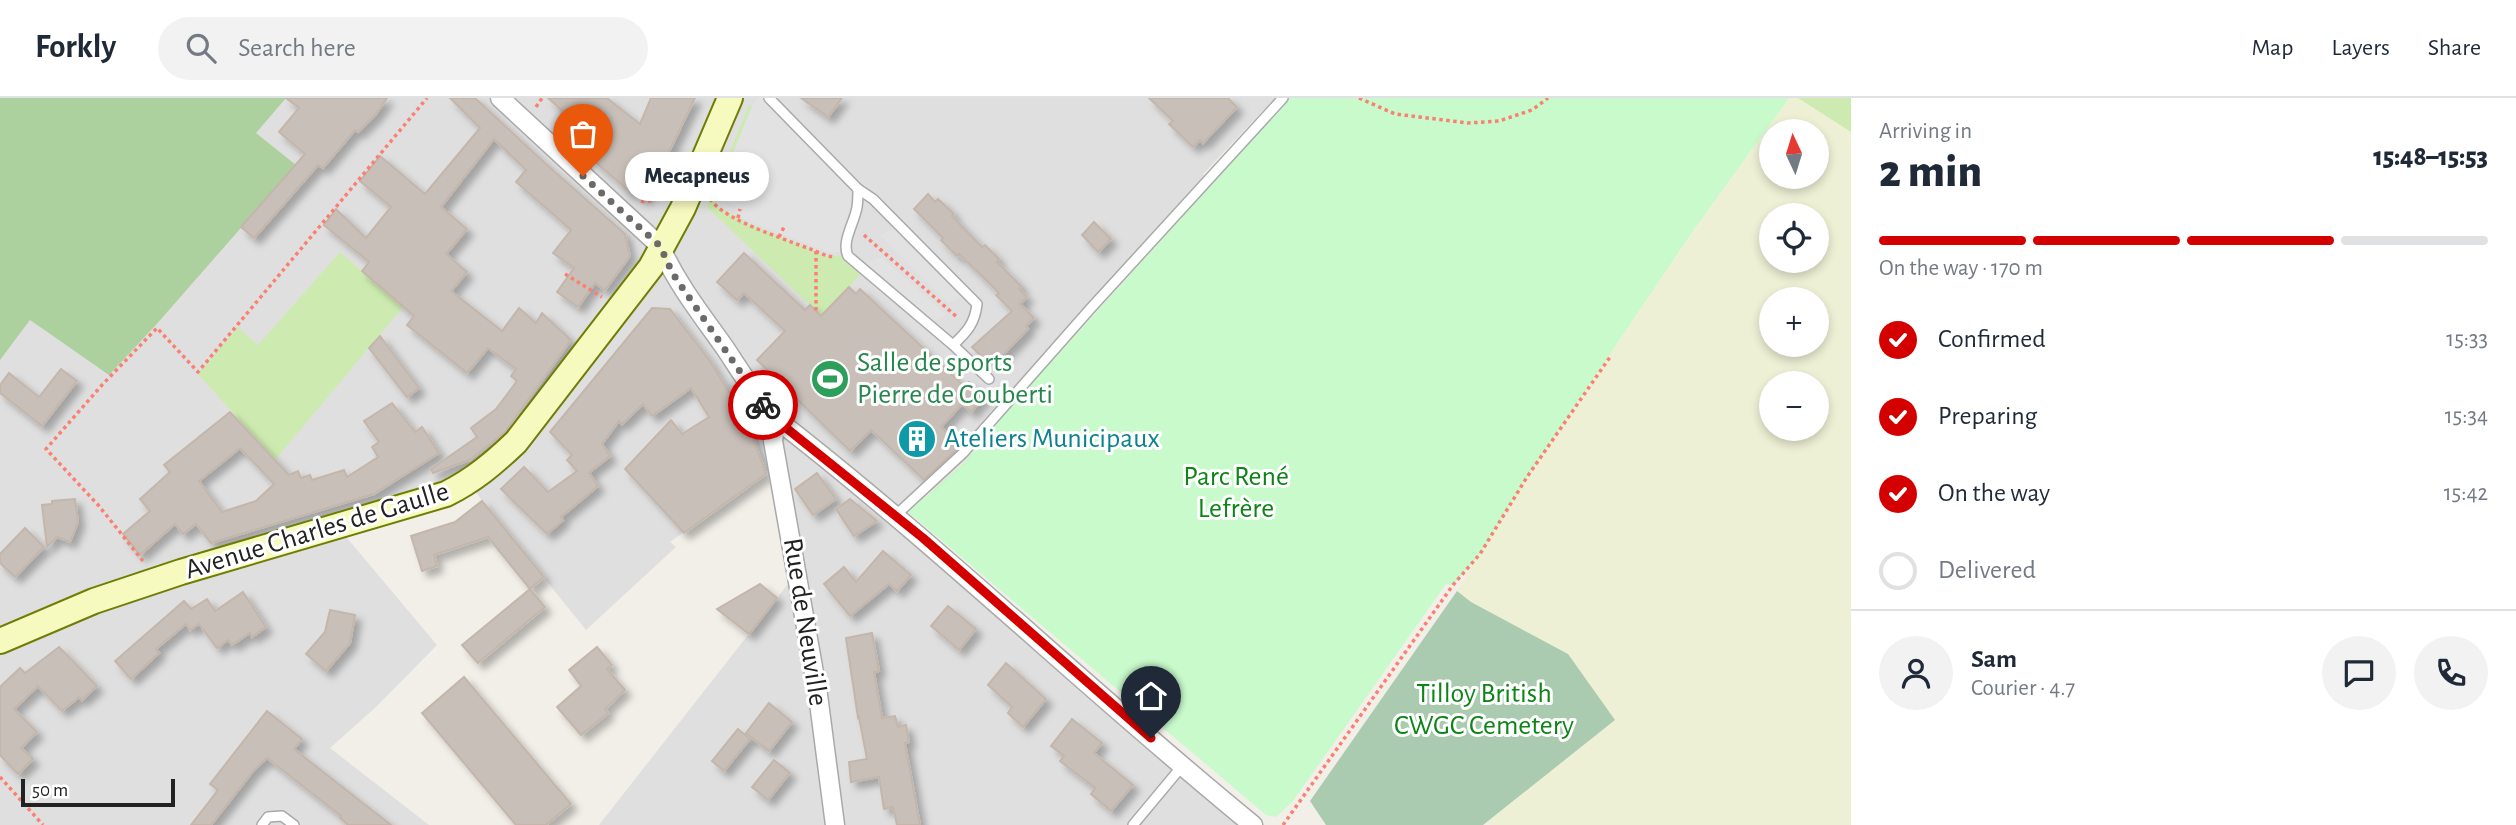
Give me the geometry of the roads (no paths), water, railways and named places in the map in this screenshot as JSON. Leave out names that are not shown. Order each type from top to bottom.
[{"type":"street","points":[[500,98],[660,246],[686,294],[726,349],[755,396],[775,419],[895,516],[1253,825]]},
{"type":"street","name":"Avenue Charles de Gaulle","points":[[0,641],[94,601],[446,494],[470,482],[516,442],[651,267],[692,189],[730,98]]},
{"type":"street","name":"Rue de Neuville","points":[[775,419],[774,441],[811,655],[835,825]]},
{"type":"lane","points":[[769,98],[858,189],[873,199],[970,294],[977,304],[975,320],[953,345]]},
{"type":"lane","points":[[895,516],[963,453],[1283,98]]},
{"type":"lane","points":[[858,189],[857,206],[846,242],[848,256],[989,379]]},
{"type":"lane","points":[[1133,825],[1184,765]]},
{"type":"lane","points":[[262,825],[268,817],[282,816],[294,825]]},
{"type":"place","name":"Mecapneus","points":[[583,176]]},
{"type":"place","name":"Salle de sports Pierre de Couberti","points":[[830,379]]},
{"type":"place","name":"Ateliers Municipaux","points":[[917,439]]},
{"type":"park label","name":"Parc René Lefrère","points":[[1236,493]]},
{"type":"park label","name":"Tilloy British CWGC Cemetery","points":[[1484,710]]}]
